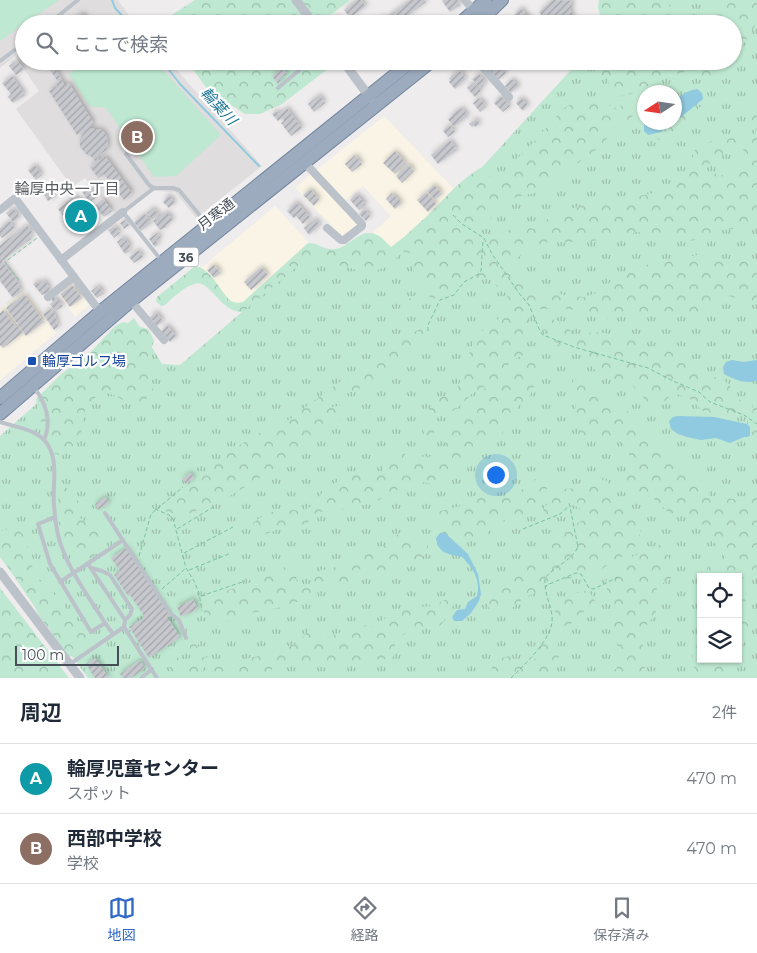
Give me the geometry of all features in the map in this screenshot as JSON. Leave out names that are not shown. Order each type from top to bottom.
[{"type":"highway","points":[[479,15],[486,0]]},
{"type":"highway","points":[[482,15],[502,0]]},
{"type":"highway","name":"月寒通","points":[[212,230],[305,163],[403,70]]},
{"type":"highway","name":"月寒通","points":[[0,398],[104,317],[372,100],[418,70]]},
{"type":"highway","name":"月寒通","points":[[0,414],[104,317],[131,301],[166,266]]},
{"type":"street","points":[[296,0],[307,15]]},
{"type":"street","points":[[465,0],[476,15]]},
{"type":"street","points":[[350,70],[372,100]]},
{"type":"street","points":[[485,70],[509,97]]},
{"type":"street","points":[[305,163],[362,224],[344,240],[341,240],[328,228]]},
{"type":"street","points":[[0,210],[15,198],[104,317]]},
{"type":"street","points":[[61,260],[123,212]]},
{"type":"street","points":[[48,297],[74,277]]},
{"type":"street","points":[[131,301],[164,340]]},
{"type":"street","points":[[0,572],[80,678]]},
{"type":"lane","points":[[59,15],[78,0]]},
{"type":"lane","points":[[0,61],[15,50]]},
{"type":"lane","points":[[278,88],[299,70]]},
{"type":"lane","points":[[126,154],[154,188]]},
{"type":"lane","points":[[166,266],[123,212],[154,188],[173,188],[179,190],[212,230]]},
{"type":"lane","points":[[32,386],[41,397],[48,418],[44,440]]},
{"type":"lane","points":[[0,422],[32,432],[44,440],[51,450],[53,457],[55,517],[63,552],[74,573],[113,634]]},
{"type":"lane","points":[[105,513],[172,614],[179,620],[186,638]]},
{"type":"lane","points":[[55,517],[38,524],[50,564],[91,632],[105,623]]},
{"type":"lane","points":[[60,582],[89,566],[124,540]]},
{"type":"lane","points":[[89,566],[125,620]]},
{"type":"lane","points":[[89,566],[110,575],[132,609],[132,612],[125,620],[124,627],[157,678]]},
{"type":"lane","points":[[70,664],[124,627]]},
{"type":"lane","points":[[140,678],[152,670]]},
{"type":"path","points":[[453,215],[462,224],[484,238],[492,254],[518,293],[529,305],[543,335],[574,347],[648,368],[672,381],[699,392],[710,402],[744,414],[757,424]]},
{"type":"path","points":[[6,262],[42,234]]},
{"type":"path","points":[[428,331],[428,326],[440,300],[454,295],[464,282],[477,275],[481,270],[484,238]]},
{"type":"path","points":[[2,261],[6,262],[19,280]]},
{"type":"path","points":[[137,561],[151,514],[183,487]]},
{"type":"path","points":[[511,678],[544,643],[552,626],[552,613],[545,588],[545,578],[551,571],[573,556],[578,547],[569,502]]},
{"type":"path","points":[[523,529],[560,514],[570,505]]},
{"type":"path","points":[[177,529],[214,506]]},
{"type":"path","points":[[155,510],[169,515],[173,519],[186,568],[194,581],[200,597],[202,611]]},
{"type":"path","points":[[183,554],[233,527]]},
{"type":"path","points":[[188,571],[231,553]]},
{"type":"path","points":[[158,593],[186,568]]},
{"type":"path","points":[[545,588],[547,585],[576,573],[581,574],[589,588],[594,590],[618,576]]},
{"type":"path","points":[[200,597],[245,581]]},
{"type":"shaded area","points":[[0,0],[118,0],[129,15],[15,15],[15,56],[0,68]]},
{"type":"shaded area","points":[[25,70],[177,70],[262,166],[196,218],[175,192],[153,191],[119,218],[85,178],[72,187],[16,109],[39,91]]},
{"type":"shaded area","points":[[384,116],[455,190],[390,253],[373,232],[391,216],[363,186],[344,202],[315,171]]},
{"type":"shaded area","points":[[312,173],[360,224],[343,238],[295,188]]},
{"type":"shaded area","points":[[275,206],[310,244],[237,311],[200,269]]},
{"type":"shaded area","points":[[72,282],[89,305],[75,317],[58,293]]},
{"type":"shaded area","points":[[25,290],[56,333],[0,381],[0,309]]},
{"type":"green space","points":[[0,0],[59,0],[37,15],[15,15],[15,31],[0,41]]},
{"type":"green space","points":[[195,0],[350,0],[331,15],[172,15]]},
{"type":"green space","points":[[599,0],[667,0],[667,5],[676,9],[708,14],[718,0],[757,0],[757,23],[742,46],[742,15],[600,15],[598,8]]},
{"type":"green space","points":[[603,0],[757,0],[757,678],[88,678],[0,557],[0,436],[134,318],[162,364],[180,365],[310,254],[366,266],[441,209],[571,70],[742,70],[742,15],[684,15]]},
{"type":"green space","points":[[75,70],[163,70],[221,135],[176,176],[154,177],[106,108],[89,106],[69,74]]},
{"type":"green space","points":[[194,70],[326,70],[282,104],[260,114],[245,114],[208,90]]},
{"type":"green space","points":[[598,70],[688,70],[683,73],[668,74],[657,78],[649,85],[637,85],[637,91],[627,95],[612,96],[607,89],[609,85],[608,79]]},
{"type":"green space","points":[[725,70],[713,77],[703,79],[700,76],[702,71]]},
{"type":"green space","points":[[757,95],[757,127],[745,126],[747,111]]},
{"type":"green space","points":[[581,99],[603,102],[614,108],[637,102],[637,115],[636,114],[614,129],[601,146],[549,185],[535,193],[507,199],[496,207],[496,213],[490,219],[476,225],[475,238],[484,244],[497,235],[522,225],[533,229],[534,225],[590,203],[606,204],[669,189],[682,176],[695,170],[726,176],[746,154],[742,148],[720,156],[715,163],[691,166],[695,150],[700,144],[739,137],[744,141],[754,138],[757,128],[757,219],[733,229],[712,231],[708,237],[690,241],[676,233],[658,235],[637,232],[608,239],[582,242],[548,242],[534,247],[525,247],[514,243],[515,247],[520,251],[520,256],[514,261],[514,267],[527,281],[533,283],[539,290],[550,289],[566,296],[584,297],[602,291],[611,281],[641,266],[697,255],[708,255],[715,260],[757,261],[757,305],[729,296],[702,308],[695,314],[655,310],[609,319],[594,313],[561,308],[538,309],[527,315],[533,336],[528,340],[527,348],[522,356],[510,363],[505,371],[507,373],[525,359],[538,358],[536,381],[530,396],[523,401],[511,416],[500,439],[493,440],[465,459],[458,472],[430,483],[417,482],[407,490],[397,490],[379,500],[360,506],[319,512],[306,523],[265,534],[257,532],[253,528],[253,523],[265,515],[283,509],[305,510],[330,486],[344,478],[383,471],[384,462],[392,452],[401,451],[410,458],[429,456],[435,463],[447,449],[444,434],[458,423],[464,422],[469,407],[486,387],[477,390],[455,409],[438,415],[434,434],[427,440],[423,430],[433,400],[442,396],[453,396],[456,392],[472,347],[486,326],[497,321],[504,310],[507,300],[506,289],[497,287],[492,279],[473,279],[449,295],[433,299],[427,295],[414,271],[413,261],[415,254],[403,252],[386,267],[369,273],[315,260],[299,265],[243,312],[235,311],[228,307],[210,290],[200,284],[194,284],[186,288],[165,305],[161,306],[156,301],[157,297],[195,266],[206,271],[231,301],[243,302],[308,243],[328,249],[335,249],[346,245],[361,235],[373,233],[381,237],[394,249],[454,189],[480,168],[495,180],[529,147],[564,108]]},
{"type":"green space","points":[[689,104],[699,106],[702,113],[685,135],[659,140],[649,131],[682,130],[682,111]]},
{"type":"green space","points":[[417,294],[423,296],[423,300],[410,316],[399,317],[401,305]]},
{"type":"green space","points":[[545,319],[557,320],[576,335],[595,332],[632,336],[641,347],[681,352],[687,355],[696,362],[704,374],[724,381],[732,388],[741,401],[739,417],[719,422],[689,398],[673,393],[662,404],[650,405],[631,384],[619,381],[594,369],[586,356],[571,352],[557,344],[543,329],[539,321]]},
{"type":"green space","points":[[123,322],[148,329],[154,340],[148,367],[145,368],[149,370],[154,391],[144,401],[137,403],[129,402],[110,394],[98,394],[85,410],[80,440],[61,455],[52,453],[40,435],[41,421],[36,399],[61,374],[86,357],[115,326]]},
{"type":"green space","points":[[434,327],[437,333],[417,351],[402,356],[374,383],[333,399],[325,408],[344,405],[346,409],[343,418],[300,457],[268,473],[218,503],[182,516],[165,511],[208,468],[230,451],[269,427],[287,421],[342,380],[360,376],[371,370],[392,345],[418,330]]},
{"type":"green space","points":[[578,378],[585,380],[609,397],[612,413],[623,409],[632,414],[635,426],[644,429],[651,440],[658,443],[666,452],[671,454],[699,478],[710,496],[741,500],[757,496],[757,568],[743,574],[749,631],[742,645],[742,573],[707,573],[710,561],[722,560],[726,557],[703,529],[704,525],[695,521],[684,512],[674,514],[667,511],[652,497],[635,491],[628,491],[622,486],[629,469],[629,452],[622,444],[612,437],[578,444],[576,439],[580,434],[573,381]]},
{"type":"green space","points":[[757,389],[757,434],[754,436],[747,429],[747,421],[753,411],[752,393]]},
{"type":"green space","points":[[591,475],[601,476],[609,483],[602,495],[621,497],[629,514],[640,528],[640,541],[630,552],[590,576],[557,580],[543,586],[534,594],[525,597],[512,608],[503,611],[490,609],[486,600],[498,587],[509,583],[510,571],[516,566],[536,562],[544,572],[551,567],[548,553],[550,543],[591,514],[573,505],[565,511],[540,521],[545,507],[556,494],[564,489],[581,488]]},
{"type":"green space","points":[[543,476],[551,479],[554,485],[540,492],[534,507],[525,512],[520,519],[506,519],[493,527],[483,538],[467,542],[462,538],[445,536],[434,521],[433,513],[460,506],[469,498],[479,494],[509,497],[530,485],[535,479]]},
{"type":"green space","points":[[65,486],[79,502],[79,517],[87,523],[97,521],[104,532],[97,553],[84,560],[76,560],[73,550],[62,534],[58,521],[58,500],[61,488]]},
{"type":"green space","points":[[16,527],[25,537],[34,574],[48,587],[81,626],[91,643],[80,653],[69,657],[39,616],[0,555],[0,531]]},
{"type":"green space","points":[[408,530],[415,538],[424,538],[430,551],[404,565],[386,579],[376,579],[371,572],[374,567],[365,567],[354,572],[350,581],[339,588],[312,586],[312,577],[317,572],[323,569],[329,572],[339,563],[387,545],[398,534]]},
{"type":"green space","points":[[660,545],[668,556],[671,565],[671,578],[657,587],[655,597],[656,614],[641,632],[643,646],[641,654],[647,678],[604,678],[617,668],[618,638],[613,626],[612,604],[606,585],[607,578],[619,565],[627,560],[645,550]]},
{"type":"green space","points":[[292,558],[298,560],[301,565],[296,578],[299,583],[317,592],[318,595],[313,599],[246,614],[238,623],[204,614],[203,605],[207,598],[264,579],[285,567]]},
{"type":"green space","points":[[0,588],[69,678],[0,678]]},
{"type":"green space","points":[[582,591],[589,591],[596,603],[591,609],[581,613],[572,623],[555,630],[553,629],[555,614],[559,605]]},
{"type":"green space","points":[[453,598],[456,601],[437,628],[420,627],[406,633],[396,640],[393,657],[387,659],[364,659],[324,667],[275,666],[264,678],[166,678],[170,669],[165,654],[171,652],[183,662],[190,658],[191,650],[187,628],[200,638],[196,654],[198,659],[207,656],[209,660],[200,673],[222,664],[239,666],[248,658],[264,655],[295,644],[311,629],[320,626],[323,628],[321,633],[324,639],[361,624],[371,627],[402,608],[433,606]]},
{"type":"green space","points":[[551,638],[558,643],[559,656],[555,678],[493,678],[490,673],[494,664],[499,660],[509,656],[516,663],[527,663],[535,659],[534,650],[539,641]]},
{"type":"green space","points":[[697,644],[697,663],[733,663],[727,678],[696,678],[692,652]]},
{"type":"water","points":[[697,89],[702,93],[703,99],[682,116],[682,95]]},
{"type":"water","points":[[644,130],[664,130],[648,135]]},
{"type":"water","points":[[732,360],[743,362],[757,360],[757,381],[740,381],[724,374],[723,367],[726,362]]},
{"type":"water","points":[[673,417],[714,417],[747,424],[750,427],[750,435],[730,443],[716,438],[701,440],[687,437],[671,429],[669,421]]},
{"type":"water","points":[[440,533],[445,533],[468,554],[478,574],[481,594],[479,601],[471,613],[462,621],[454,621],[452,617],[457,610],[465,609],[468,602],[477,596],[477,580],[470,565],[462,557],[445,552],[439,547],[436,538]]},
{"type":"building","points":[[357,0],[361,0],[366,6],[354,15],[348,15],[344,10]]},
{"type":"building","points":[[410,0],[424,0],[426,2],[409,15],[390,15]]},
{"type":"building","points":[[457,0],[460,5],[450,12],[442,1]]},
{"type":"building","points":[[552,0],[572,1],[572,7],[569,9],[573,13],[571,15],[542,15],[539,12]]},
{"type":"building","points":[[521,8],[527,15],[514,15]]},
{"type":"building","points":[[15,62],[15,70],[24,70],[16,75],[9,66]]},
{"type":"building","points":[[50,70],[56,70],[65,86],[69,83],[94,124],[88,128],[102,130],[107,137],[108,146],[106,150],[96,157],[99,161],[105,156],[132,193],[124,200],[104,174],[98,178],[90,167],[96,162],[80,147],[80,139],[84,132],[77,135],[49,91],[59,83]]},
{"type":"building","points":[[280,70],[284,70],[287,74],[280,79],[281,81],[278,84],[272,76]]},
{"type":"building","points":[[489,70],[503,70],[506,73],[498,80]]},
{"type":"building","points":[[460,71],[466,79],[455,89],[449,82],[451,80],[449,79],[454,73],[456,75]]},
{"type":"building","points":[[479,74],[486,82],[481,89],[472,79]]},
{"type":"building","points":[[12,76],[25,95],[13,103],[8,97],[11,94],[2,83]]},
{"type":"building","points":[[512,79],[519,86],[511,93],[505,86]]},
{"type":"building","points":[[473,83],[481,91],[475,97],[467,88]]},
{"type":"building","points":[[319,95],[325,103],[314,112],[308,104]]},
{"type":"building","points":[[501,96],[510,106],[503,112],[494,103]]},
{"type":"building","points":[[479,98],[486,106],[480,112],[473,103]]},
{"type":"building","points":[[521,98],[528,105],[523,111],[516,103]]},
{"type":"building","points":[[287,108],[302,128],[291,136],[281,123],[284,121],[282,118],[278,121],[272,114],[276,111],[279,114]]},
{"type":"building","points":[[462,108],[468,116],[454,127],[448,119]]},
{"type":"building","points":[[476,119],[480,124],[472,127],[469,124]]},
{"type":"building","points":[[449,125],[455,132],[448,137],[443,131]]},
{"type":"building","points":[[450,140],[457,150],[438,164],[431,155]]},
{"type":"building","points":[[395,151],[406,163],[395,174],[383,163]]},
{"type":"building","points":[[355,155],[362,164],[352,172],[345,164]]},
{"type":"building","points":[[408,164],[414,171],[402,183],[396,176]]},
{"type":"building","points":[[35,165],[42,175],[36,180],[28,170]]},
{"type":"building","points":[[434,185],[442,194],[435,200],[427,191]]},
{"type":"building","points":[[89,187],[97,197],[90,202],[82,192]]},
{"type":"building","points":[[50,188],[55,197],[48,201],[43,193]]},
{"type":"building","points":[[310,189],[319,199],[314,206],[303,195]]},
{"type":"building","points":[[426,192],[436,204],[428,212],[417,200]]},
{"type":"building","points":[[392,193],[402,203],[395,209],[386,199]]},
{"type":"building","points":[[356,194],[366,204],[359,210],[350,200]]},
{"type":"building","points":[[168,195],[175,202],[169,208],[163,202]]},
{"type":"building","points":[[75,196],[94,222],[80,233],[74,224],[76,222],[70,214],[65,218],[58,209]]},
{"type":"building","points":[[103,199],[112,211],[104,217],[95,206]]},
{"type":"building","points":[[296,202],[310,217],[303,224],[296,216],[294,218],[287,211]]},
{"type":"building","points":[[13,208],[20,217],[13,222],[6,213]]},
{"type":"building","points":[[153,208],[159,215],[152,220],[147,213]]},
{"type":"building","points":[[364,209],[370,216],[366,221],[359,214]]},
{"type":"building","points":[[167,212],[173,220],[166,225],[167,227],[160,230],[153,221]]},
{"type":"building","points":[[145,214],[151,223],[141,231],[134,222]]},
{"type":"building","points":[[315,219],[320,225],[309,235],[304,228]]},
{"type":"building","points":[[125,220],[129,225],[124,229],[120,223]]},
{"type":"building","points":[[10,221],[15,228],[2,238],[0,236],[0,228]]},
{"type":"building","points":[[27,225],[33,233],[30,236],[31,239],[2,261],[20,285],[18,286],[22,291],[13,298],[0,281],[0,245]]},
{"type":"building","points":[[115,226],[120,233],[114,238],[108,230]]},
{"type":"building","points":[[157,233],[161,237],[156,241],[159,244],[155,247],[149,239]]},
{"type":"building","points":[[124,237],[131,247],[128,249],[130,251],[125,254],[117,242]]},
{"type":"building","points":[[138,250],[143,257],[134,263],[129,257]]},
{"type":"building","points":[[214,265],[221,273],[214,278],[207,270]]},
{"type":"building","points":[[261,267],[268,275],[251,290],[244,282]]},
{"type":"building","points":[[44,280],[50,291],[42,295],[33,284],[37,281],[39,284]]},
{"type":"building","points":[[72,285],[82,298],[70,307],[60,294]]},
{"type":"building","points":[[98,286],[104,293],[97,298],[91,291]]},
{"type":"building","points":[[24,294],[44,322],[26,336],[6,308]]},
{"type":"building","points":[[53,296],[63,306],[55,311],[50,304],[53,302],[51,298]]},
{"type":"building","points":[[51,309],[56,316],[58,321],[56,322],[59,326],[54,330],[43,314]]},
{"type":"building","points":[[3,310],[23,333],[3,348],[0,345],[0,313]]},
{"type":"building","points":[[156,312],[163,321],[157,326],[150,317]]},
{"type":"building","points":[[167,325],[176,336],[170,342],[161,331]]},
{"type":"building","points":[[190,473],[194,478],[186,484],[182,479]]},
{"type":"building","points":[[105,497],[109,503],[98,510],[95,504]]},
{"type":"building","points":[[126,548],[170,616],[167,617],[180,637],[149,658],[129,627],[145,617],[114,575],[120,571],[111,558]]},
{"type":"building","points":[[193,599],[198,609],[181,617],[177,607]]},
{"type":"building","points":[[95,658],[109,678],[95,678],[86,664]]},
{"type":"building","points":[[140,660],[145,668],[131,678],[123,678],[120,674]]},
{"type":"waterway","name":"輪葉川","points":[[112,0],[115,8],[122,15]]},
{"type":"waterway","name":"輪葉川","points":[[169,70],[180,84],[259,166]]},
{"type":"place","name":"西部中学校","points":[[137,137]]},
{"type":"place","name":"輪厚児童センター","points":[[81,216]]},
{"type":"place","name":"輪厚ゴルフ場","points":[[32,361]]},
{"type":"district","name":"輪厚中央一丁目","points":[[67,188]]}]
